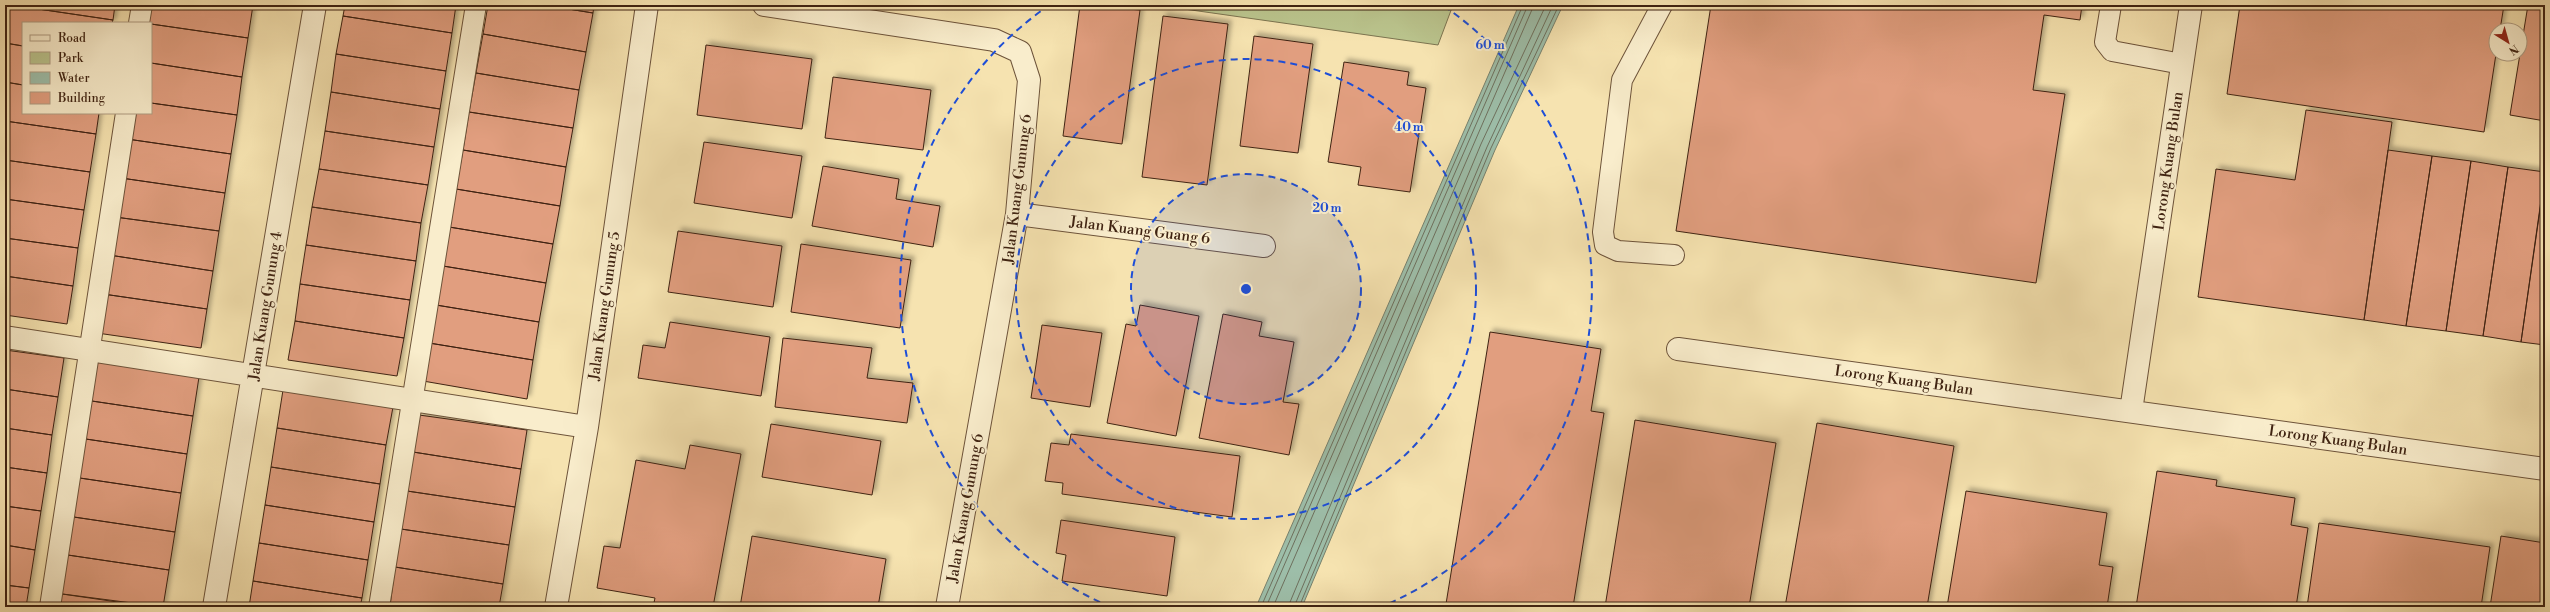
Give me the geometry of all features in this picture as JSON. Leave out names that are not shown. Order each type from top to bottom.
[{"type":"street","name":"Jalan Kuang Gunung 4","points":[[214,607],[314,5]]},
{"type":"street","name":"Jalan Kuang Gunung 5","points":[[556,607],[587,427],[647,5]]},
{"type":"street","name":"Jalan Kuang Gunung 6","points":[[764,5],[994,40],[1020,52],[1029,80],[1017,214],[947,607]]},
{"type":"street","name":"Lorong Kuang Bulan","points":[[2131,411],[2191,5]]},
{"type":"street","name":"Jalan Kuang Guang 6","points":[[1017,214],[1264,246]]},
{"type":"street","points":[[5,337],[412,398],[587,427]]},
{"type":"street","name":"Lorong Kuang Bulan","points":[[1678,349],[2545,469]]},
{"type":"lane","points":[[139,22],[142,5]]},
{"type":"lane","points":[[379,607],[476,5]]},
{"type":"lane","points":[[1662,5],[1622,80],[1603,232],[1605,245],[1618,251],[1674,255]]},
{"type":"lane","points":[[2111,5],[2105,42],[2112,51],[2182,64]]},
{"type":"lane","points":[[50,607],[126,114]]},
{"type":"green space","points":[[1156,5],[1453,5],[1438,45]]},
{"type":"water","points":[[1519,5],[1563,5],[1495,150],[1302,607],[1256,607]]},
{"type":"building","points":[[6,5],[113,20],[112,22],[22,22],[22,46],[5,43]]},
{"type":"building","points":[[11,5],[115,5],[113,20]]},
{"type":"building","points":[[147,5],[253,5],[248,38],[144,22]]},
{"type":"building","points":[[345,5],[456,5],[452,33],[343,16]]},
{"type":"building","points":[[488,5],[544,5],[593,13],[586,52],[483,34]]},
{"type":"building","points":[[544,5],[594,5],[593,13]]},
{"type":"building","points":[[1080,5],[1140,10],[1122,144],[1063,136]]},
{"type":"building","points":[[1711,5],[2082,5],[2080,20],[2044,15],[2033,90],[2065,94],[2036,283],[1676,231]]},
{"type":"building","points":[[2240,5],[2504,5],[2501,22],[2488,22],[2488,62],[2495,62],[2484,132],[2227,94]]},
{"type":"building","points":[[2528,5],[2545,5],[2545,121],[2510,115],[2519,62],[2528,62],[2528,22],[2525,22]]},
{"type":"building","points":[[343,16],[452,33],[446,71],[336,54]]},
{"type":"building","points":[[1163,16],[1228,24],[1207,185],[1142,177]]},
{"type":"building","points":[[152,24],[248,38],[242,77],[152,63]]},
{"type":"building","points":[[483,34],[586,52],[579,90],[476,73]]},
{"type":"building","points":[[1254,36],[1313,44],[1298,153],[1240,146]]},
{"type":"building","points":[[5,43],[22,46],[22,85],[5,82]]},
{"type":"building","points":[[706,45],[812,59],[802,129],[697,115]]},
{"type":"building","points":[[336,54],[446,71],[440,109],[331,92]]},
{"type":"building","points":[[1344,62],[1409,72],[1407,85],[1426,88],[1410,192],[1358,185],[1361,167],[1328,162]]},
{"type":"building","points":[[152,63],[242,77],[237,115],[152,103]]},
{"type":"building","points":[[476,73],[579,90],[573,128],[469,112]]},
{"type":"building","points":[[833,77],[931,90],[923,150],[825,138]]},
{"type":"building","points":[[5,82],[22,85],[22,114],[99,114],[96,134],[5,121]]},
{"type":"building","points":[[331,92],[440,109],[434,147],[325,131]]},
{"type":"building","points":[[152,103],[237,115],[231,154],[127,139],[131,114],[152,114]]},
{"type":"building","points":[[2306,110],[2392,122],[2364,320],[2198,297],[2216,169],[2295,180]]},
{"type":"building","points":[[469,112],[573,128],[566,167],[463,150]]},
{"type":"building","points":[[5,121],[96,134],[90,172],[5,160]]},
{"type":"building","points":[[325,131],[434,147],[428,185],[319,169]]},
{"type":"building","points":[[127,139],[231,154],[225,193],[121,178]]},
{"type":"building","points":[[704,142],[802,156],[792,218],[694,203]]},
{"type":"building","points":[[463,150],[566,167],[560,206],[456,189]]},
{"type":"building","points":[[2388,150],[2432,156],[2406,326],[2364,320]]},
{"type":"building","points":[[2432,156],[2471,161],[2446,331],[2406,326]]},
{"type":"building","points":[[5,160],[90,172],[84,210],[5,199]]},
{"type":"building","points":[[2471,161],[2508,167],[2483,336],[2446,331]]},
{"type":"building","points":[[823,166],[899,179],[896,199],[940,206],[933,247],[812,226]]},
{"type":"building","points":[[2508,167],[2545,172],[2521,342],[2483,336]]},
{"type":"building","points":[[319,169],[428,185],[421,223],[312,207]]},
{"type":"building","points":[[2545,175],[2545,345],[2521,342]]},
{"type":"building","points":[[121,178],[225,193],[219,231],[115,217]]},
{"type":"building","points":[[456,189],[560,206],[553,244],[449,227]]},
{"type":"building","points":[[5,199],[84,210],[78,248],[5,238]]},
{"type":"building","points":[[312,207],[421,223],[416,261],[306,245]]},
{"type":"building","points":[[115,217],[219,231],[213,271],[109,255]]},
{"type":"building","points":[[449,227],[553,244],[546,283],[443,266]]},
{"type":"building","points":[[678,231],[782,246],[773,307],[668,292]]},
{"type":"building","points":[[5,238],[78,248],[73,286],[5,276]]},
{"type":"building","points":[[801,244],[911,260],[900,328],[791,312]]},
{"type":"building","points":[[306,245],[416,261],[410,300],[300,284]]},
{"type":"building","points":[[109,255],[213,271],[207,309],[103,294]]},
{"type":"building","points":[[443,266],[546,283],[539,322],[436,305]]},
{"type":"building","points":[[5,276],[73,286],[67,324],[5,315]]},
{"type":"building","points":[[300,284],[410,300],[404,338],[295,321]]},
{"type":"building","points":[[103,294],[207,309],[201,348],[97,333]]},
{"type":"building","points":[[436,305],[539,322],[533,360],[429,343]]},
{"type":"building","points":[[1140,305],[1199,316],[1176,436],[1107,423],[1126,324],[1136,326]]},
{"type":"building","points":[[1223,314],[1262,322],[1259,336],[1294,342],[1283,402],[1299,404],[1289,455],[1199,438]]},
{"type":"building","points":[[295,321],[404,338],[397,376],[288,360]]},
{"type":"building","points":[[670,322],[770,337],[761,396],[638,378],[643,345],[665,348]]},
{"type":"building","points":[[1042,325],[1102,333],[1090,407],[1031,398]]},
{"type":"building","points":[[1490,332],[1601,349],[1591,411],[1604,413],[1573,607],[1466,607],[1446,604]]},
{"type":"building","points":[[783,338],[872,348],[867,378],[913,383],[907,423],[775,407]]},
{"type":"building","points":[[429,343],[533,360],[527,399],[423,381]]},
{"type":"building","points":[[5,350],[64,358],[58,397],[5,389]]},
{"type":"building","points":[[91,361],[199,377],[193,416],[85,400]]},
{"type":"building","points":[[5,389],[58,397],[52,435],[5,428]]},
{"type":"building","points":[[283,390],[393,407],[386,445],[277,428]]},
{"type":"building","points":[[85,400],[193,416],[187,454],[79,438]]},
{"type":"building","points":[[419,415],[527,430],[521,469],[413,452]]},
{"type":"building","points":[[1635,420],[1776,443],[1749,607],[1605,607]]},
{"type":"building","points":[[1817,423],[1954,446],[1927,607],[1785,607]]},
{"type":"building","points":[[771,424],[881,441],[872,495],[762,477]]},
{"type":"building","points":[[5,428],[52,435],[47,473],[5,467]]},
{"type":"building","points":[[277,428],[386,445],[380,484],[271,467]]},
{"type":"building","points":[[1071,434],[1240,456],[1232,517],[1062,494],[1063,483],[1045,481],[1051,443],[1069,445]]},
{"type":"building","points":[[79,438],[187,454],[181,493],[73,477]]},
{"type":"building","points":[[690,445],[741,454],[713,607],[653,607],[655,598],[597,588],[604,546],[620,548],[636,460],[685,469]]},
{"type":"building","points":[[413,452],[521,469],[515,507],[407,491]]},
{"type":"building","points":[[5,467],[47,473],[41,511],[5,506]]},
{"type":"building","points":[[271,467],[380,484],[374,522],[265,505]]},
{"type":"building","points":[[2157,471],[2217,480],[2216,486],[2295,498],[2291,525],[2308,528],[2296,607],[2136,607]]},
{"type":"building","points":[[73,477],[181,493],[175,532],[67,516]]},
{"type":"building","points":[[407,491],[515,507],[509,545],[401,529]]},
{"type":"building","points":[[1966,491],[2107,513],[2099,565],[2113,567],[2107,607],[1947,607]]},
{"type":"building","points":[[265,505],[374,522],[368,560],[259,543]]},
{"type":"building","points":[[5,506],[41,511],[35,550],[5,545]]},
{"type":"building","points":[[67,516],[175,532],[169,570],[61,554]]},
{"type":"building","points":[[1061,520],[1175,537],[1167,596],[1062,581],[1066,555],[1056,553]]},
{"type":"building","points":[[2319,523],[2490,547],[2481,607],[2307,607]]},
{"type":"building","points":[[401,529],[509,545],[503,584],[395,567]]},
{"type":"building","points":[[752,536],[886,559],[878,607],[740,607]]},
{"type":"building","points":[[2501,536],[2545,543],[2545,607],[2490,607]]},
{"type":"building","points":[[259,543],[368,560],[362,598],[253,581]]},
{"type":"building","points":[[5,545],[35,550],[29,588],[5,585]]},
{"type":"building","points":[[61,554],[169,570],[163,607],[55,593]]},
{"type":"building","points":[[395,567],[503,584],[499,607],[390,606]]},
{"type":"building","points":[[253,581],[362,598],[360,607],[249,607]]},
{"type":"building","points":[[5,585],[29,588],[26,607],[5,607]]},
{"type":"building","points":[[55,593],[152,607],[53,607]]}]
